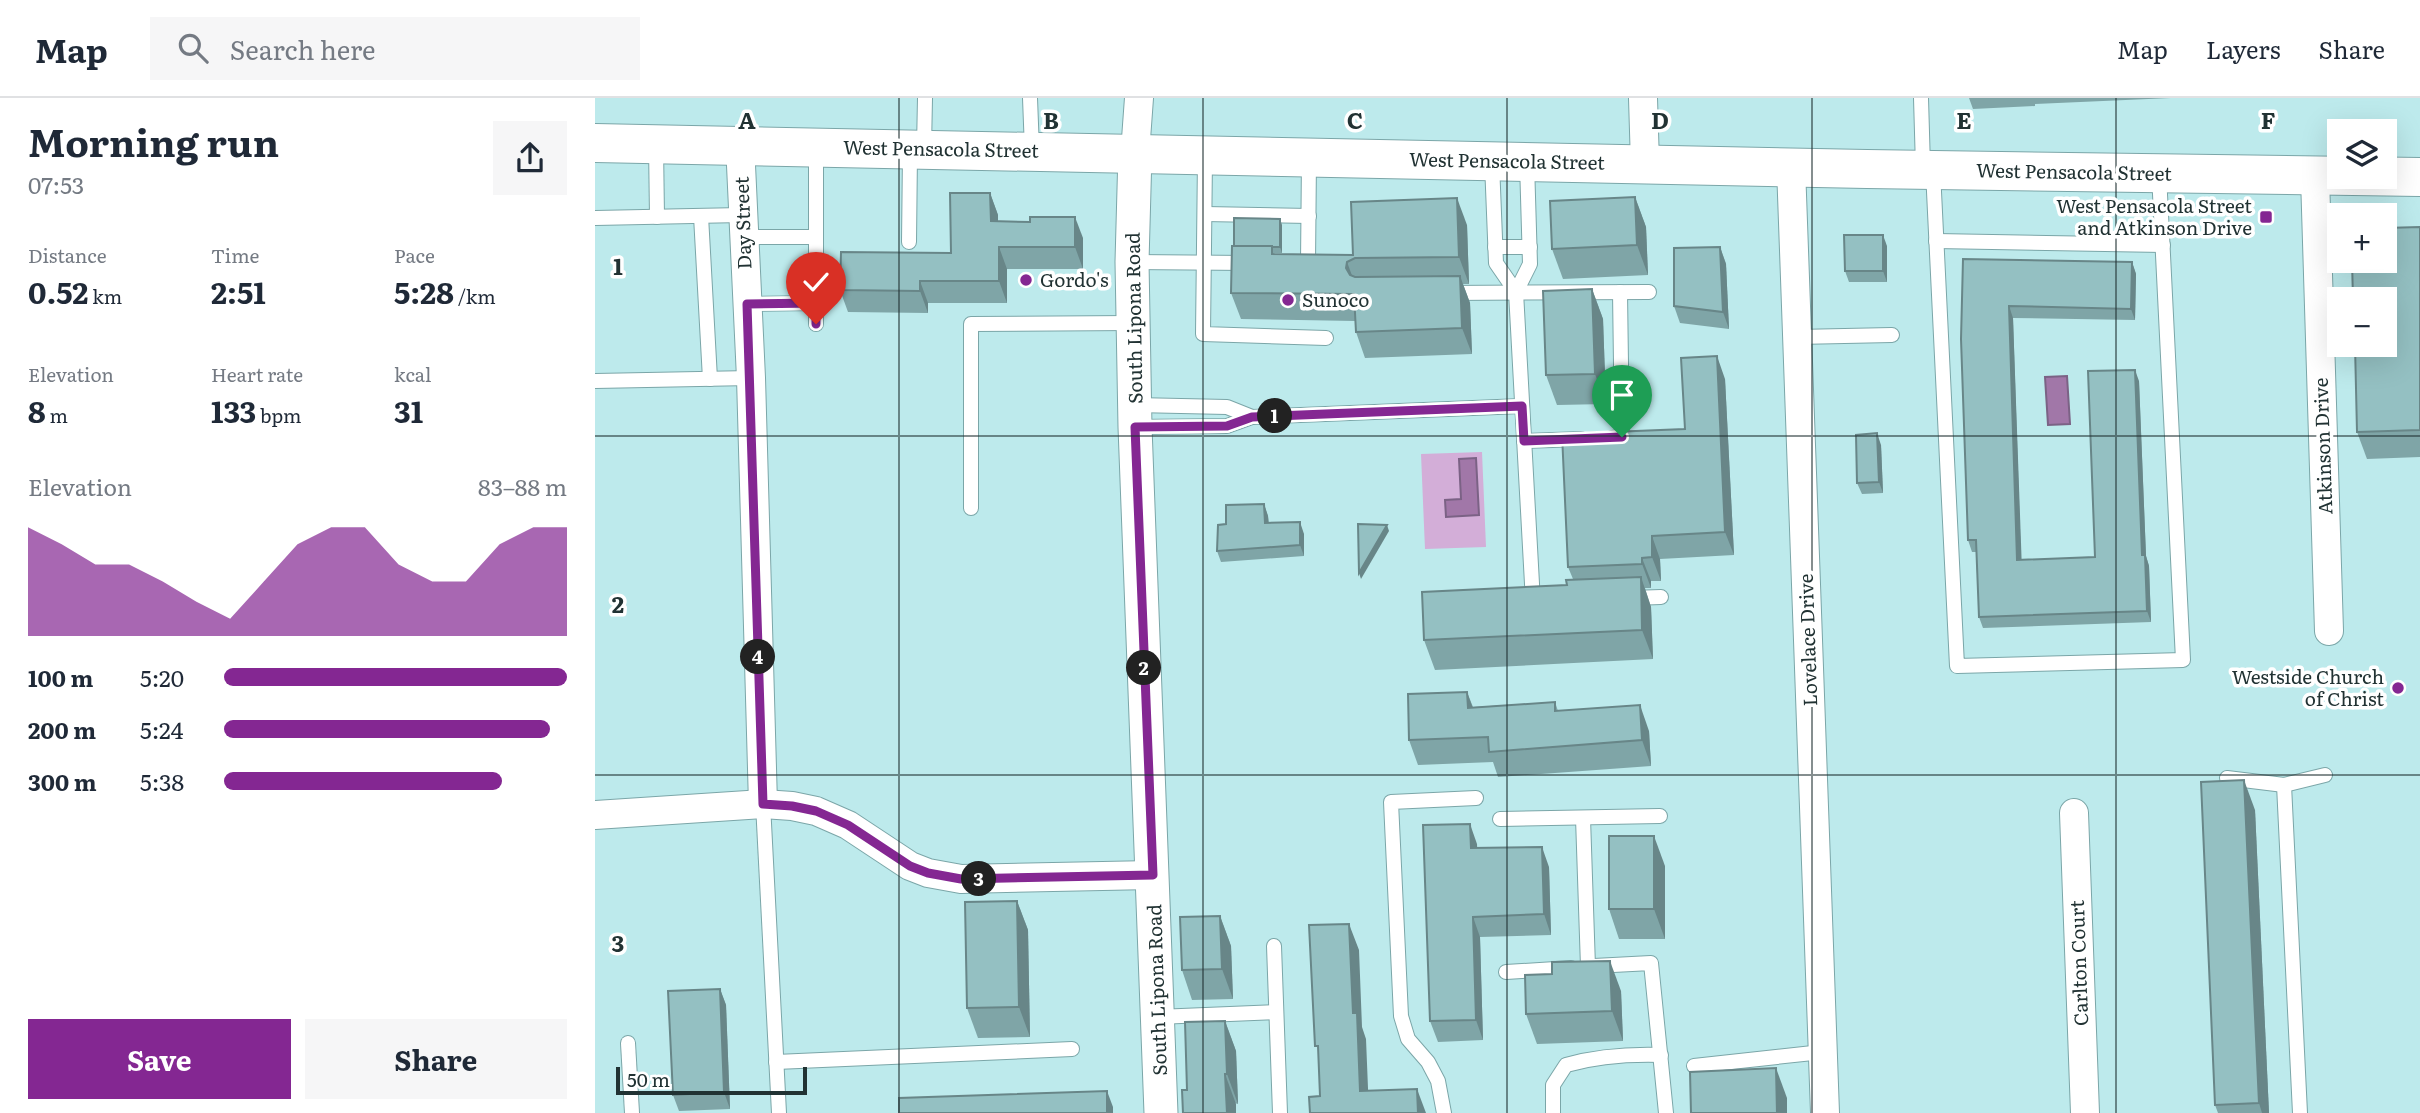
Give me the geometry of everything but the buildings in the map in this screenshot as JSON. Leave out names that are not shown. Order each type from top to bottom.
[{"type":"main road","name":"West Pensacola Street","points":[[595,143],[2420,177]]},
{"type":"street","points":[[1135,153],[1139,98]]},
{"type":"street","points":[[1643,98],[1645,164]]},
{"type":"street","name":"Day Street","points":[[740,144],[751,378],[763,804]]},
{"type":"street","name":"South Lipona Road","points":[[1135,153],[1132,262],[1135,416],[1161,1113]]},
{"type":"street","name":"Lovelace Drive","points":[[1791,167],[1825,1113]]},
{"type":"street","name":"Atkinson Drive","points":[[2315,177],[2329,631]]},
{"type":"street","points":[[595,815],[763,804],[792,806],[816,811],[848,825],[910,866],[928,873],[961,879],[1153,875]]},
{"type":"street","name":"Carlton Court","points":[[2074,813],[2085,1113]]},
{"type":"lane","points":[[909,242],[917,148],[925,98]]},
{"type":"lane","points":[[1030,98],[1032,151]]},
{"type":"lane","points":[[1921,98],[1936,241],[1957,666],[2183,660],[2159,174]]},
{"type":"lane","points":[[656,144],[657,217]]},
{"type":"lane","points":[[816,146],[816,324]]},
{"type":"lane","points":[[1205,155],[1203,334],[1326,338]]},
{"type":"lane","points":[[1132,262],[1308,263],[1309,157]]},
{"type":"lane","points":[[1510,161],[1495,247],[1496,263],[1515,292],[1533,601]]},
{"type":"lane","points":[[1510,161],[1530,247],[1530,264],[1515,292]]},
{"type":"lane","points":[[1205,214],[1309,216]]},
{"type":"lane","points":[[701,216],[710,379]]},
{"type":"lane","points":[[595,218],[701,216],[743,226],[816,237]]},
{"type":"lane","points":[[1936,241],[2163,244]]},
{"type":"lane","points":[[1495,247],[1530,247]]},
{"type":"lane","points":[[1524,441],[1622,437],[1620,292]]},
{"type":"lane","points":[[1433,293],[1649,292]]},
{"type":"lane","points":[[747,304],[816,303]]},
{"type":"lane","points":[[971,508],[971,324],[1133,323]]},
{"type":"lane","points":[[1797,337],[1892,335]]},
{"type":"lane","points":[[595,381],[751,378]]},
{"type":"lane","points":[[1135,416],[1200,406],[1227,407],[1252,417]]},
{"type":"lane","points":[[1200,406],[1201,427]]},
{"type":"lane","points":[[1135,416],[1201,427],[1227,426],[1252,417],[1522,406]]},
{"type":"lane","points":[[1623,598],[1661,597]]},
{"type":"lane","points":[[2227,778],[2284,785],[2326,775]]},
{"type":"lane","points":[[2284,785],[2300,1113]]},
{"type":"lane","points":[[1444,1113],[1438,1081],[1428,1062],[1408,1039],[1401,1016],[1391,802],[1476,798]]},
{"type":"lane","points":[[763,804],[779,1113]]},
{"type":"lane","points":[[1500,819],[1660,816]]},
{"type":"lane","points":[[1583,818],[1588,967]]},
{"type":"lane","points":[[1274,946],[1280,1113]]},
{"type":"lane","points":[[1506,972],[1651,963],[1666,1113]]},
{"type":"lane","points":[[1157,1017],[1276,1012]]},
{"type":"lane","points":[[628,1043],[632,1113]]},
{"type":"lane","points":[[776,1062],[1072,1049]]},
{"type":"lane","points":[[1694,1066],[1822,1052]]},
{"type":"lane","points":[[1553,1113],[1553,1085],[1566,1065],[1625,1054],[1661,1055]]},
{"type":"shaded area","points":[[2067,376],[2070,424],[2048,425],[2045,377]]},
{"type":"shaded area","points":[[1482,452],[1486,547],[1425,549],[1421,454]]},
{"type":"shaded area","points":[[1476,458],[1479,515],[1446,517],[1445,500],[1461,499],[1459,459]]},
{"type":"place","name":"West Pensacola Street and Atkinson Drive","points":[[2266,217]]},
{"type":"place","name":"Gordo's","points":[[1026,280]]},
{"type":"place","name":"Sunoco","points":[[1288,300]]},
{"type":"place","name":"Westside Church of Christ","points":[[2398,688]]},
{"type":"route","points":[[816,324],[816,303],[747,304],[763,804],[816,811],[848,825],[910,866],[928,873],[961,879],[1153,875],[1135,427],[1227,426],[1252,417],[1522,406],[1524,441],[1622,437]]}]
